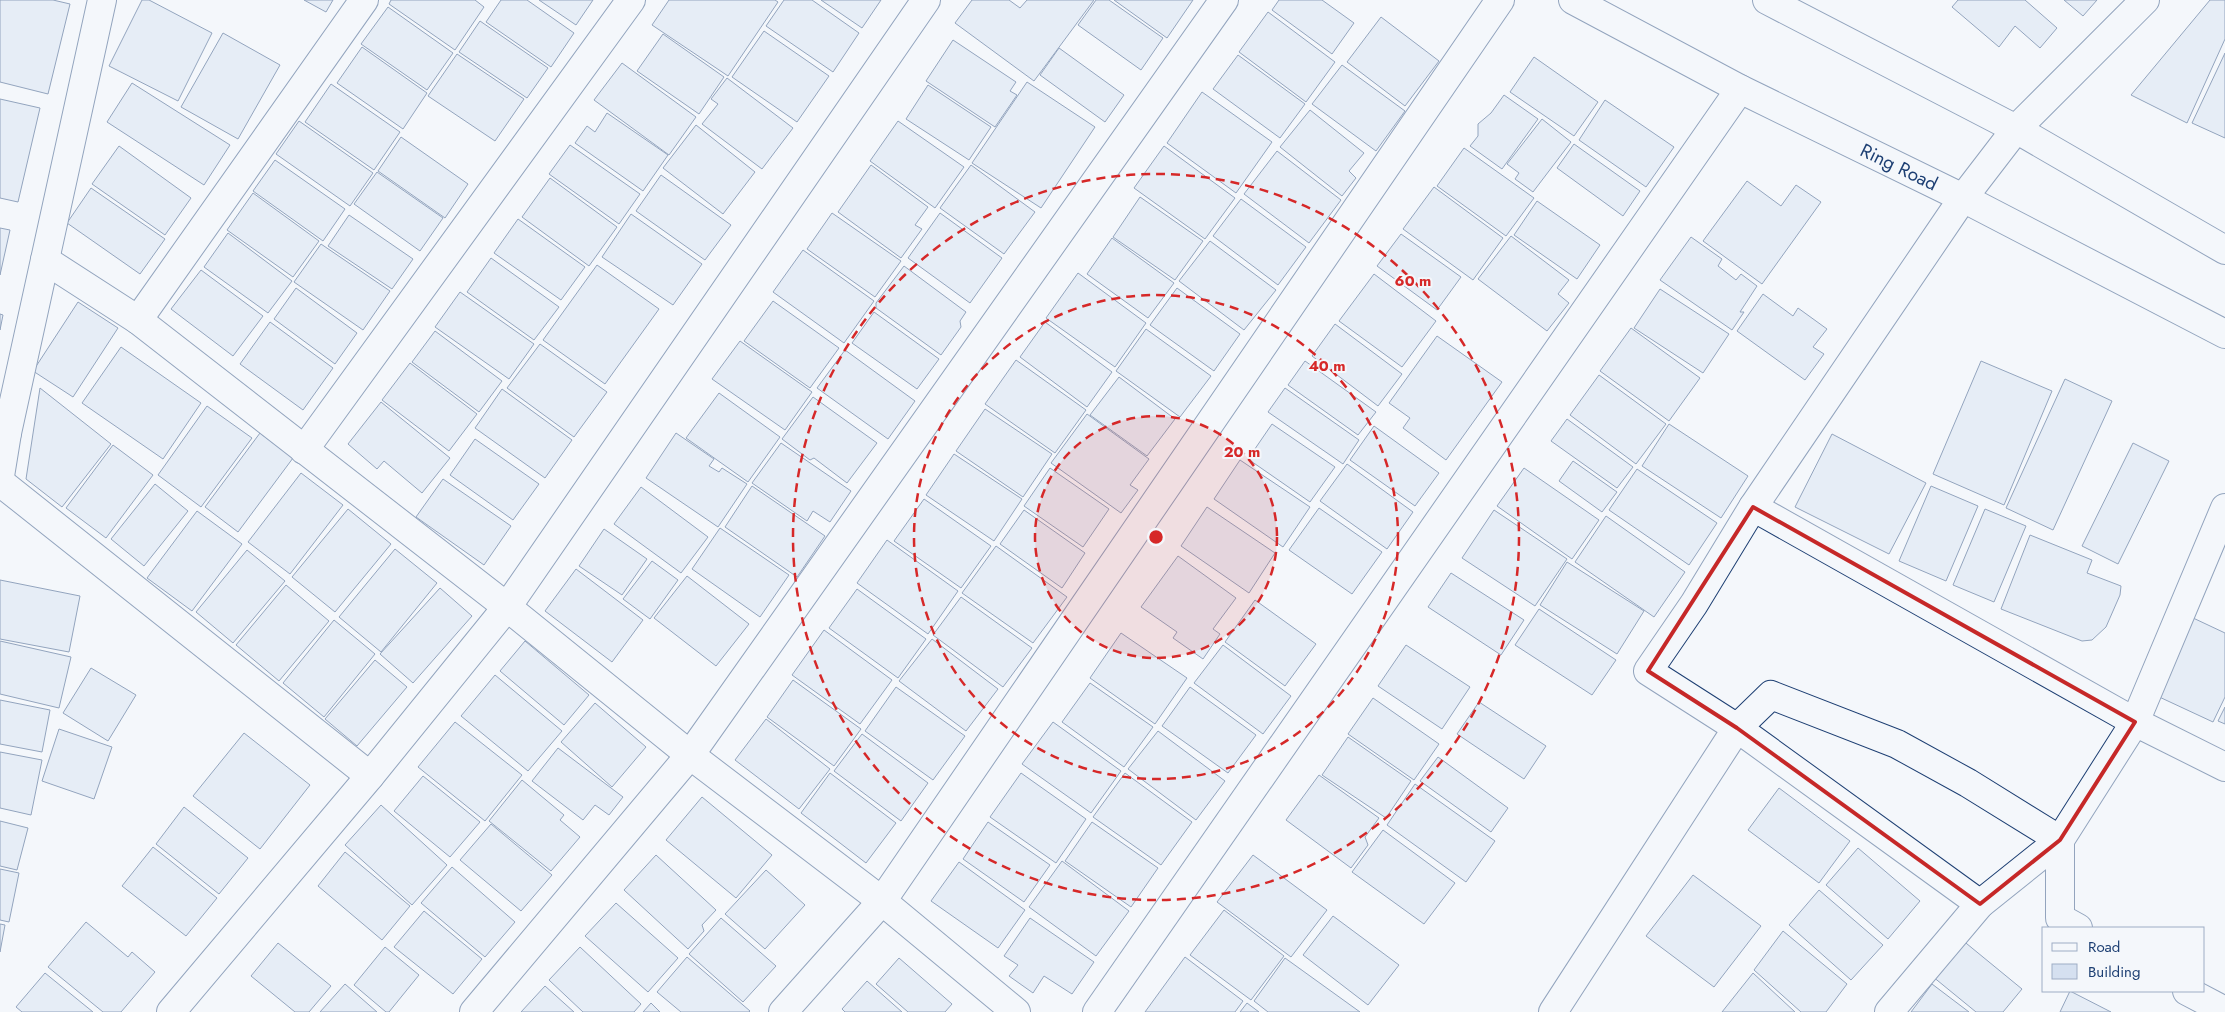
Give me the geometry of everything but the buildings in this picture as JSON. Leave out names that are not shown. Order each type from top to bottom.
[{"type":"main road","points":[[0,476],[4,433],[45,260],[102,0]]},
{"type":"main road","points":[[138,320],[364,0]]},
{"type":"main road","points":[[304,450],[631,0]]},
{"type":"main road","points":[[170,1012],[370,776],[508,607],[926,0]]},
{"type":"main road","points":[[474,1012],[690,755],[1224,0]]},
{"type":"main road","points":[[783,1012],[882,900],[1500,0]]},
{"type":"main road","name":"Ring Road","points":[[1573,0],[1740,89],[1963,198],[2225,334]]},
{"type":"main road","points":[[1980,904],[1737,728],[1648,671],[1694,604],[1753,507],[1963,198],[2016,129],[2145,0]]},
{"type":"main road","points":[[1770,1],[2016,129],[2225,250]]},
{"type":"main road","points":[[1097,1012],[1740,89]]},
{"type":"main road","points":[[45,260],[138,320],[508,607],[690,755],[882,900],[1016,1012]]},
{"type":"main road","points":[[0,482],[370,776]]},
{"type":"main road","points":[[1753,507],[2136,722],[2225,767]]},
{"type":"main road","points":[[1889,1012],[1980,904],[2060,840],[2136,722],[2225,508]]},
{"type":"main road","points":[[1553,1012],[1737,728],[1771,695],[1897,744],[1968,783],[2060,840]]},
{"type":"main road","points":[[2060,840],[2060,918],[2076,927]]},
{"type":"main road","points":[[2189,992],[2225,1011]]},
{"type":"highlighted area","points":[[1753,507],[2135,722],[2060,840],[1980,904],[1737,728],[1648,671]]}]
